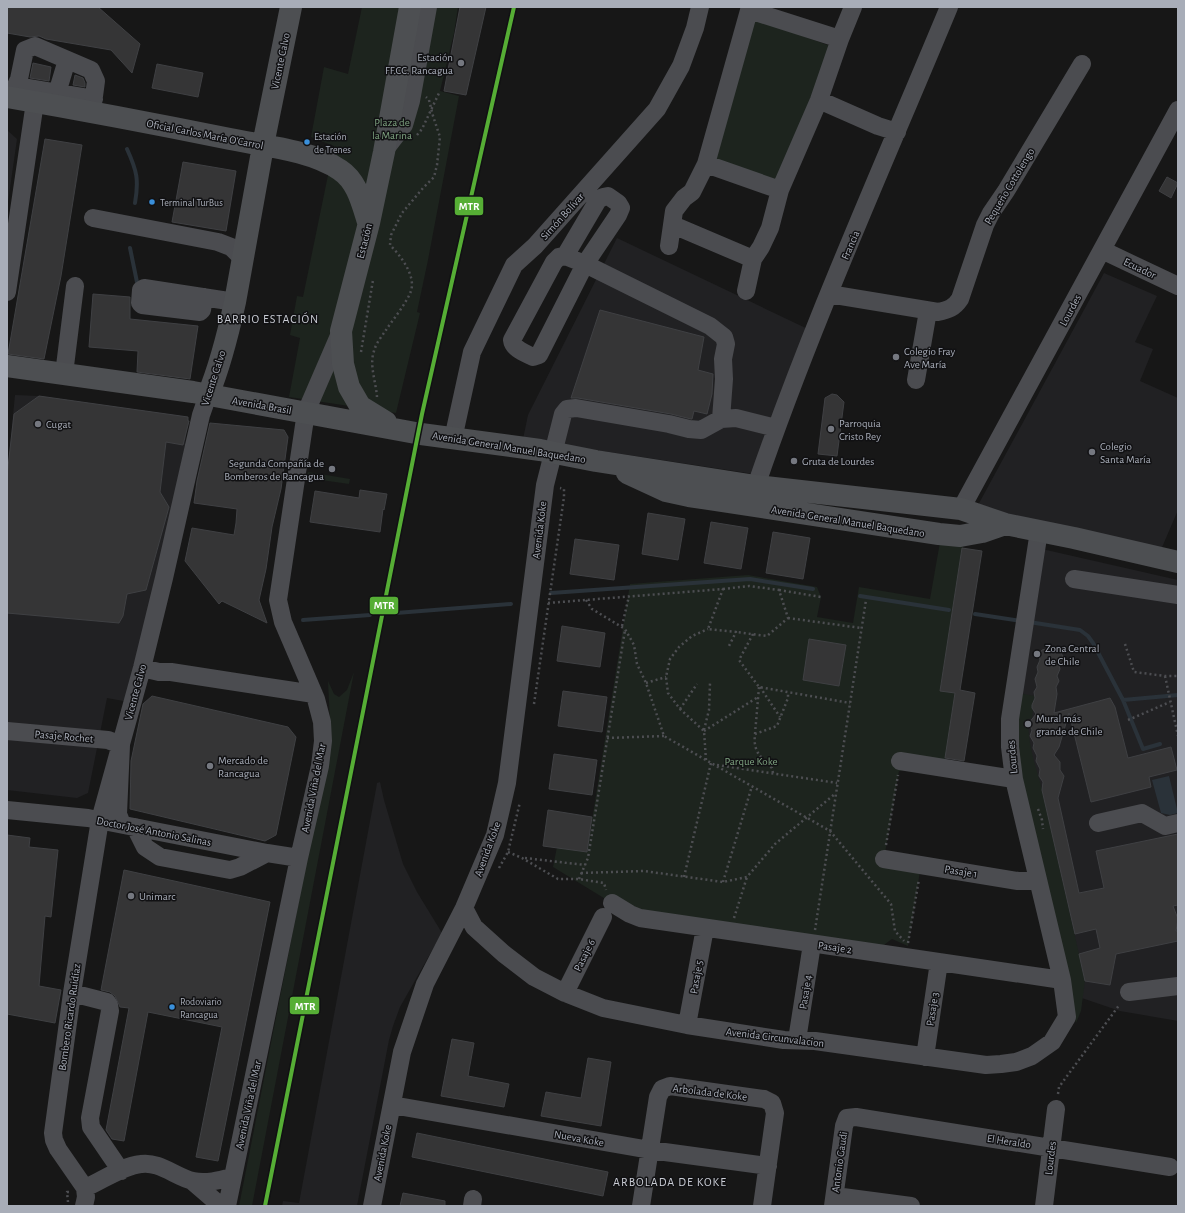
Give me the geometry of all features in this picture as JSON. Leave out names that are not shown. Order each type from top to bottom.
[{"type":"main road","name":"Vicente Calvo","points":[[208,395],[213,383],[235,302],[291,7]]},
{"type":"main road","name":"Estación","points":[[410,7],[384,152],[369,223],[341,331],[343,364],[349,387],[360,406],[388,423],[421,434]]},
{"type":"main road","name":"Oficial Carlos María O'Carrol","points":[[11,94],[35,102],[93,105],[320,159],[341,171],[353,184],[360,196],[369,223]]},
{"type":"main road","name":"Avenida Brasil","points":[[7,366],[208,395],[421,434]]},
{"type":"main road","name":"Avenida General Manuel Baquedano","points":[[421,434],[540,450],[596,461],[756,486],[961,509],[1005,524],[1178,562]]},
{"type":"main road","name":"Avenida General Manuel Baquedano","points":[[596,461],[642,479],[666,491],[689,496],[960,536],[982,532],[1005,524]]},
{"type":"street","points":[[384,152],[404,125],[413,92],[428,7]]},
{"type":"street","name":"Simón Bolívar","points":[[453,439],[472,352],[514,265],[535,246],[657,109],[681,66],[695,28],[700,7]]},
{"type":"street","points":[[746,291],[753,259],[761,247],[770,228],[780,190],[819,100],[840,39],[854,7]]},
{"type":"street","name":"Francia","points":[[756,486],[776,428],[829,294],[949,7]]},
{"type":"street","points":[[669,246],[674,211],[684,198],[692,192],[706,164],[750,9],[840,39]]},
{"type":"street","points":[[35,46],[67,60],[91,70],[94,75],[96,81],[93,105],[57,93],[11,94],[19,79],[25,50],[35,46]]},
{"type":"street","points":[[57,93],[67,60]]},
{"type":"street","name":"Pequeño Cottolengo","points":[[829,294],[938,312],[948,310],[956,306],[960,300],[985,225],[991,213],[1006,191],[1082,64]]},
{"type":"street","points":[[819,100],[878,126],[897,132]]},
{"type":"street","points":[[7,292],[35,102]]},
{"type":"street","name":"Lourdes","points":[[961,509],[1177,113]]},
{"type":"street","points":[[706,164],[780,190]]},
{"type":"street","points":[[564,256],[598,200],[608,196],[618,203],[621,208],[618,215],[585,264],[539,354],[533,357],[515,347],[512,340],[554,262],[559,257],[564,256],[585,264],[710,326],[724,337],[726,344],[723,359],[724,379],[721,419],[736,418],[776,428]]},
{"type":"street","points":[[93,218],[218,242],[231,247],[243,259]]},
{"type":"street","points":[[673,225],[753,259]]},
{"type":"street","points":[[218,242],[232,240],[247,235]]},
{"type":"street","name":"Ecuador","points":[[1102,250],[1178,286]]},
{"type":"street","points":[[64,374],[76,286]]},
{"type":"street","points":[[204,297],[235,302]]},
{"type":"street","points":[[916,380],[928,311]]},
{"type":"street","name":"Avenida Viña del Mar","points":[[227,1206],[299,858],[320,766],[323,741],[322,722],[314,694],[283,622],[278,600],[305,451],[306,412],[341,331]]},
{"type":"street","name":"Vicente Calvo","points":[[100,820],[142,668],[201,415],[208,395]]},
{"type":"street","name":"Avenida Koke","points":[[372,1206],[402,1052],[425,984],[464,908],[495,835],[506,783],[545,485],[563,414],[567,409],[576,408],[668,424],[689,430],[701,430],[721,419]]},
{"type":"street","name":"Avenida General Manuel Baquedano","points":[[689,496],[709,492],[738,496],[746,495],[756,486]]},
{"type":"street","name":"Lourdes","points":[[1039,531],[1010,719],[1010,747],[1014,779],[1062,980]]},
{"type":"street","points":[[1074,579],[1178,595]]},
{"type":"street","points":[[142,668],[159,672],[171,672],[314,694]]},
{"type":"street","name":"Pasaje Rochet","points":[[7,731],[108,740],[121,745]]},
{"type":"street","name":"Vicente Calvo","points":[[121,745],[118,814],[145,847],[160,857],[230,870],[240,867],[267,853]]},
{"type":"street","points":[[900,761],[1014,779]]},
{"type":"street","name":"Doctor José Antonio Salinas","points":[[7,810],[100,820],[299,858]]},
{"type":"street","points":[[1098,823],[1142,813],[1165,826],[1178,823]]},
{"type":"street","name":"Bombero Ricardo Ruidíaz","points":[[87,1199],[58,1149],[53,1133],[72,994],[100,820]]},
{"type":"street","name":"Pasaje 1","points":[[884,859],[1018,880],[1038,881]]},
{"type":"street","name":"Avenida Circunvalacion","points":[[464,908],[474,927],[504,954],[534,977],[565,993],[603,1008],[687,1025],[784,1040],[797,1040],[970,1063],[1001,1064],[1016,1062],[1032,1056],[1052,1042],[1067,1017],[1062,980]]},
{"type":"street","name":"Pasaje 2","points":[[608,910],[630,914],[640,918],[729,932],[1062,980]]},
{"type":"street","name":"Pasaje 6","points":[[565,993],[608,910]]},
{"type":"street","name":"Pasaje 5","points":[[687,1025],[705,928]]},
{"type":"street","name":"Pasaje 4","points":[[797,1040],[812,944]]},
{"type":"street","name":"Pasaje 3","points":[[925,1057],[940,962]]},
{"type":"street","points":[[1129,992],[1178,986]]},
{"type":"street","points":[[72,994],[107,1002],[110,1006],[90,1127],[121,1171]]},
{"type":"street","name":"Arbolada de Koke","points":[[641,1206],[658,1097],[662,1089],[670,1086],[764,1099],[772,1103],[774,1113],[762,1206]]},
{"type":"street","name":"Nueva Koke","points":[[392,1105],[650,1150],[768,1166]]},
{"type":"street","name":"Lourdes","points":[[1044,1206],[1056,1109]]},
{"type":"street","name":"El Heraldo","points":[[848,1118],[856,1117],[1170,1167]]},
{"type":"street","name":"Antonio Gaudi","points":[[834,1201],[844,1126],[848,1118]]},
{"type":"street","points":[[87,1199],[121,1171],[142,1163],[151,1164],[192,1181],[221,1206]]},
{"type":"street","points":[[192,1181],[213,1181],[233,1177]]},
{"type":"street","points":[[834,1201],[911,1206]]},
{"type":"path","points":[[416,136],[420,132],[440,91]]},
{"type":"path","points":[[378,418],[372,366],[373,354],[376,344],[407,299],[412,285],[410,275],[399,254],[390,245],[391,235],[402,213],[423,188],[434,178],[439,153],[440,137],[429,100],[424,95],[413,92]]},
{"type":"path","points":[[360,360],[374,276]]},
{"type":"path","points":[[548,602],[749,586],[821,597]]},
{"type":"path","points":[[708,629],[723,589]]},
{"type":"path","points":[[779,590],[788,618]]},
{"type":"path","points":[[622,626],[629,596]]},
{"type":"path","points":[[586,600],[592,609],[625,629],[634,645],[637,664],[646,683],[664,736]]},
{"type":"path","points":[[812,944],[866,600]]},
{"type":"path","points":[[704,731],[680,709],[668,693],[666,677],[670,658],[679,647],[692,636],[708,629],[767,636],[788,618],[861,628]]},
{"type":"path","points":[[579,879],[588,858],[625,629]]},
{"type":"path","points":[[729,646],[736,632]]},
{"type":"path","points":[[753,634],[739,660],[780,717]]},
{"type":"path","points":[[1126,644],[1134,672],[1178,676]]},
{"type":"path","points":[[1165,676],[1178,736]]},
{"type":"path","points":[[646,683],[666,677]]},
{"type":"path","points":[[706,760],[704,731],[709,710],[710,683]]},
{"type":"path","points":[[680,709],[697,684]]},
{"type":"path","points":[[759,687],[850,703]]},
{"type":"path","points":[[759,687],[754,743],[757,754],[772,768],[773,773]]},
{"type":"path","points":[[755,734],[777,726],[788,698],[788,692]]},
{"type":"path","points":[[704,731],[758,698]]},
{"type":"path","points":[[1128,720],[1170,702]]},
{"type":"path","points":[[607,738],[664,736],[830,831],[891,904],[895,931],[908,946],[921,865]]},
{"type":"path","points":[[884,859],[900,761]]},
{"type":"path","points":[[684,876],[711,763]]},
{"type":"path","points":[[715,765],[837,783]]},
{"type":"path","points":[[723,882],[752,786]]},
{"type":"path","points":[[729,932],[747,877],[775,844],[808,818],[836,792]]},
{"type":"path","points":[[508,852],[522,858],[558,879],[579,879],[604,883],[608,910]]},
{"type":"path","points":[[522,858],[585,865]]},
{"type":"path","points":[[581,874],[644,871],[723,882],[747,877]]},
{"type":"path","points":[[1056,1109],[1059,1087],[1129,992]]},
{"type":"shaded area","points":[[7,130],[17,139],[7,209]]},
{"type":"shaded area","points":[[617,238],[812,331],[754,474],[523,439],[528,415]]},
{"type":"shaded area","name":"Colegio Santa María","points":[[1104,273],[1157,296],[1135,342],[1153,349],[1140,381],[1178,398],[1178,510],[1160,552],[977,507]]},
{"type":"shaded area","points":[[15,395],[39,396],[188,417],[185,445],[148,621],[129,702],[107,698],[88,793],[77,798],[7,790],[7,476]]},
{"type":"shaded area","points":[[1042,549],[1178,580],[1178,1021],[1120,1011],[1070,994],[1015,744]]},
{"type":"shaded area","points":[[1169,776],[1178,813],[1170,815],[1161,813],[1152,780]]},
{"type":"shaded area","points":[[380,782],[403,864],[417,892],[442,933],[400,1007],[393,1026],[357,1206],[282,1206],[283,1201],[299,1203],[377,783]]},
{"type":"green space","name":"Plaza de la Marina","points":[[362,7],[458,7],[454,33],[440,91],[459,96],[417,312],[420,313],[396,413],[289,397],[300,338],[290,335],[297,296],[303,297],[334,146],[311,137],[324,67],[348,74]]},
{"type":"green space","points":[[750,17],[833,47],[780,186],[710,163]]},
{"type":"green space","points":[[308,472],[350,479],[349,484],[307,478]]},
{"type":"green space","name":"Parque Koke","points":[[940,542],[963,546],[940,690],[955,693],[945,761],[899,771],[884,859],[921,865],[908,946],[892,939],[873,953],[640,918],[612,903],[553,867],[557,847],[587,851],[630,584],[748,575],[817,587],[821,597],[817,617],[853,623],[859,587],[930,599]]},
{"type":"green space","points":[[354,672],[252,1206],[239,1206],[323,778],[330,723],[328,681],[334,694],[339,697],[347,690]]},
{"type":"green space","points":[[1018,693],[1035,696],[1032,705],[1032,718],[1028,719],[1031,746],[1085,981],[1081,1011],[1076,1023],[1015,744]]},
{"type":"building","points":[[7,7],[98,7],[140,44],[132,73],[111,50],[46,39],[39,36],[30,37],[7,33]]},
{"type":"building","name":"Estación FF.CC. Rancagua","points":[[460,7],[486,7],[466,95],[444,91]]},
{"type":"building","points":[[33,63],[51,67],[49,81],[30,78]]},
{"type":"building","points":[[157,64],[203,73],[198,97],[152,88]]},
{"type":"building","points":[[75,75],[83,78],[85,87],[73,85]]},
{"type":"building","points":[[45,139],[82,145],[61,276],[44,359],[8,354]]},
{"type":"building","points":[[183,162],[236,171],[226,231],[172,222]]},
{"type":"building","points":[[1167,177],[1178,183],[1171,198],[1159,191]]},
{"type":"building","points":[[93,294],[130,297],[130,319],[198,326],[190,379],[137,372],[138,351],[89,347]]},
{"type":"building","points":[[600,310],[704,337],[698,370],[713,374],[712,394],[707,414],[694,411],[691,419],[671,414],[571,398]]},
{"type":"building","name":"Parroquia Cristo Rey","points":[[832,394],[837,395],[844,402],[837,456],[818,454],[825,398]]},
{"type":"building","points":[[39,396],[188,417],[189,421],[183,445],[166,442],[160,492],[169,507],[146,590],[127,594],[123,616],[119,623],[7,613],[7,476],[14,414]]},
{"type":"building","points":[[210,423],[284,430],[288,437],[281,489],[272,527],[266,569],[259,600],[267,623],[222,601],[219,604],[185,561],[192,528],[234,535],[237,509],[194,503],[197,481]]},
{"type":"building","points":[[360,490],[387,494],[384,510],[383,509],[380,532],[310,522],[315,491],[359,498]]},
{"type":"building","points":[[648,513],[685,519],[678,560],[642,554]]},
{"type":"building","points":[[711,522],[748,528],[741,569],[704,563]]},
{"type":"building","points":[[773,532],[810,538],[803,579],[766,573]]},
{"type":"building","points":[[575,539],[619,545],[614,580],[570,574]]},
{"type":"building","points":[[962,548],[982,551],[960,690],[975,693],[964,761],[945,758],[955,693],[940,691]]},
{"type":"building","points":[[562,626],[605,633],[600,667],[557,661]]},
{"type":"building","points":[[809,639],[846,645],[839,686],[803,680]]},
{"type":"building","points":[[1046,649],[1051,652],[1060,652],[1063,656],[1059,665],[1060,669],[1057,676],[1059,681],[1056,687],[1057,694],[1054,713],[1110,698],[1115,707],[1128,758],[1171,747],[1177,770],[1149,777],[1151,787],[1091,802],[1069,713],[1059,747],[1054,755],[1060,762],[1060,770],[1064,776],[1058,798],[1079,893],[1104,888],[1096,851],[1178,834],[1178,905],[1173,906],[1178,919],[1176,931],[1178,931],[1178,941],[1116,954],[1110,985],[1085,981],[1079,954],[1100,948],[1096,929],[1075,934],[1042,790],[1043,782],[1039,776],[1040,769],[1036,761],[1037,756],[1033,748],[1034,743],[1030,736],[1032,730],[1029,723],[1036,714],[1032,708],[1032,705],[1035,698],[1034,692],[1037,687],[1035,679],[1040,660],[1039,654],[1042,650]]},
{"type":"building","points":[[563,691],[607,697],[602,732],[558,726]]},
{"type":"building","name":"Mercado de Rancagua","points":[[152,696],[288,727],[296,737],[276,835],[265,841],[130,809],[131,761],[143,704]]},
{"type":"building","points":[[554,754],[597,760],[592,795],[549,789]]},
{"type":"building","points":[[548,810],[592,817],[587,852],[543,846]]},
{"type":"building","points":[[7,835],[30,838],[29,847],[58,850],[51,917],[45,916],[39,986],[61,990],[55,1023],[7,1014]]},
{"type":"building","points":[[124,870],[270,902],[218,1161],[196,1157],[222,1027],[148,1012],[124,1141],[112,1139],[106,1130],[129,1008],[120,1007],[115,996],[110,992],[101,990]]},
{"type":"building","points":[[452,1039],[474,1043],[468,1076],[509,1084],[504,1107],[441,1096]]},
{"type":"building","points":[[588,1058],[611,1062],[601,1126],[541,1116],[546,1092],[581,1098]]},
{"type":"building","points":[[417,1133],[608,1172],[603,1196],[412,1157]]},
{"type":"building","points":[[403,1193],[445,1201],[445,1206],[400,1206]]},
{"type":"waterway","points":[[127,149],[133,163],[137,182],[135,203]]},
{"type":"waterway","points":[[130,248],[138,287]]},
{"type":"waterway","points":[[551,593],[750,579],[813,589]]},
{"type":"waterway","points":[[860,596],[949,610]]},
{"type":"waterway","points":[[396,613],[511,604]]},
{"type":"waterway","points":[[975,614],[1021,621]]},
{"type":"waterway","points":[[303,620],[370,615]]},
{"type":"waterway","points":[[1029,622],[1080,630],[1088,636],[1123,700],[1143,749],[1160,744]]},
{"type":"waterway","points":[[1123,700],[1178,695]]},
{"type":"transit line","name":"MTR","points":[[265,1206],[422,414],[514,7]]},
{"type":"place","name":"Estación FF.CC. Rancagua","points":[[461,63]]},
{"type":"place","name":"Estación de Trenes","points":[[307,142]]},
{"type":"place","name":"Terminal TurBus","points":[[152,202]]},
{"type":"place","name":"Colegio Fray Ave María","points":[[896,357]]},
{"type":"place","name":"Cugat","points":[[38,424]]},
{"type":"place","name":"Parroquia Cristo Rey","points":[[831,429]]},
{"type":"place","name":"Colegio Santa María","points":[[1092,452]]},
{"type":"place","name":"Gruta de Lourdes","points":[[794,461]]},
{"type":"place","name":"Segunda Compañía de Bomberos de Rancagua","points":[[332,469]]},
{"type":"place","name":"Zona Central de Chile","points":[[1037,654]]},
{"type":"place","name":"Mural más grande de Chile","points":[[1028,724]]},
{"type":"place","name":"Mercado de Rancagua","points":[[210,766]]},
{"type":"place","name":"Unimarc","points":[[131,896]]},
{"type":"place","name":"Rodoviario Rancagua","points":[[172,1007]]},
{"type":"district","name":"BARRIO ESTACIÓN","points":[[268,319]]},
{"type":"district","name":"ARBOLADA DE KOKE","points":[[670,1182]]}]
